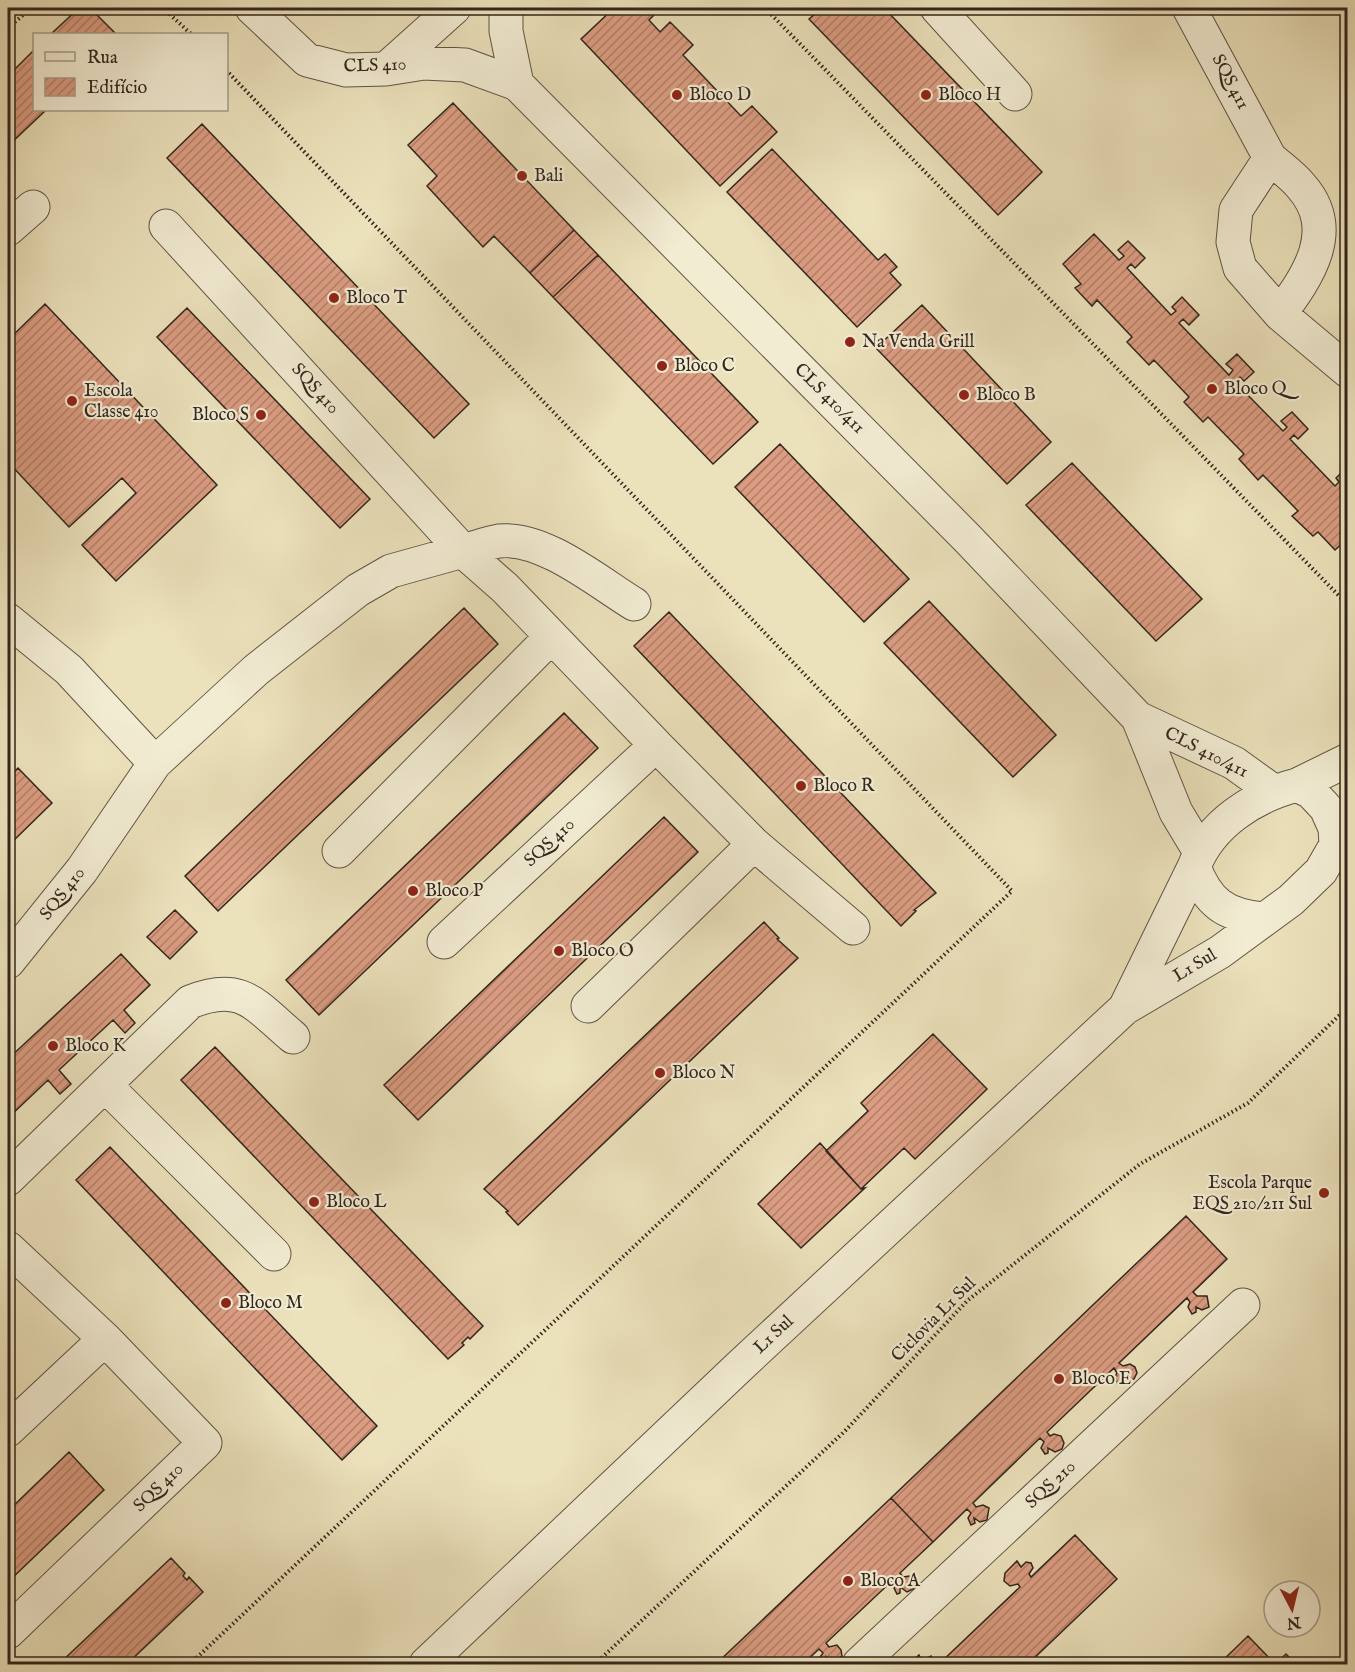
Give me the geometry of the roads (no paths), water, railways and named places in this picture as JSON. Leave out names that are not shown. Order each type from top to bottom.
[{"type":"street","name":"CLS 410","points":[[252,8],[307,60],[346,70],[386,69],[424,63],[465,65],[517,84]]},
{"type":"street","points":[[386,69],[453,8]]},
{"type":"street","points":[[506,8],[506,31],[517,84]]},
{"type":"street","points":[[937,8],[1015,94]]},
{"type":"street","name":"SQS 411","points":[[1189,8],[1270,158],[1302,186],[1316,212],[1320,243],[1306,280],[1280,314]]},
{"type":"street","name":"CLS 410/411","points":[[517,84],[960,531],[1138,718],[1285,788]]},
{"type":"street","points":[[1270,158],[1236,210],[1233,242],[1240,268],[1280,314],[1347,371]]},
{"type":"street","points":[[8,229],[33,207]]},
{"type":"street","name":"SQS 410","points":[[166,226],[463,551],[505,588],[551,638],[754,844],[853,928]]},
{"type":"street","name":"SQS 410","points":[[8,962],[82,870],[155,763],[256,670],[358,590],[391,571],[499,541],[530,543],[634,604]]},
{"type":"street","points":[[8,620],[69,670],[155,763]]},
{"type":"street","points":[[339,851],[551,638]]},
{"type":"street","name":"CLS 410/411","points":[[1138,718],[1197,860]]},
{"type":"street","name":"SQS 410","points":[[444,942],[656,745]]},
{"type":"street","points":[[1344,847],[1291,900],[1262,919],[1238,916],[1218,905],[1202,889],[1197,860],[1225,823],[1252,802],[1347,760]]},
{"type":"street","points":[[1285,788],[1311,792],[1326,808],[1344,847]]},
{"type":"street","points":[[588,1006],[754,844]]},
{"type":"street","points":[[1220,952],[1257,947],[1317,900],[1344,847]]},
{"type":"street","name":"L1 Sul","points":[[1125,1008],[1197,860]]},
{"type":"street","name":"L1 Sul","points":[[426,1665],[741,1365],[1125,1008],[1220,952],[1262,919]]},
{"type":"street","points":[[8,1179],[190,1002],[212,993],[232,993],[250,1000],[293,1037]]},
{"type":"street","points":[[105,1085],[274,1254]]},
{"type":"street","name":"SQS 410","points":[[8,1248],[105,1339],[205,1443],[8,1632]]},
{"type":"street","name":"SQS 210","points":[[859,1665],[1243,1305]]},
{"type":"street","points":[[8,1430],[105,1339]]},
{"type":"place","name":"Bloco D","points":[[677,95]]},
{"type":"place","name":"Bloco H","points":[[926,95]]},
{"type":"place","name":"Bali","points":[[522,176]]},
{"type":"place","name":"Bloco T","points":[[334,298]]},
{"type":"place","name":"Na Venda Grill","points":[[850,342]]},
{"type":"place","name":"Bloco C","points":[[662,366]]},
{"type":"place","name":"Bloco Q","points":[[1212,389]]},
{"type":"place","name":"Bloco B","points":[[964,395]]},
{"type":"place","name":"Escola Classe 410","points":[[72,401]]},
{"type":"place","name":"Bloco S","points":[[261,415]]},
{"type":"place","name":"Bloco R","points":[[801,786]]},
{"type":"place","name":"Bloco P","points":[[413,891]]},
{"type":"place","name":"Bloco O","points":[[559,951]]},
{"type":"place","name":"Bloco K","points":[[53,1046]]},
{"type":"place","name":"Bloco N","points":[[660,1073]]},
{"type":"place","name":"Escola Parque EQS 210/211 Sul","points":[[1324,1193]]},
{"type":"place","name":"Bloco L","points":[[314,1202]]},
{"type":"place","name":"Bloco M","points":[[226,1303]]},
{"type":"place","name":"Bloco E","points":[[1059,1379]]},
{"type":"place","name":"Bloco A","points":[[848,1581]]}]
